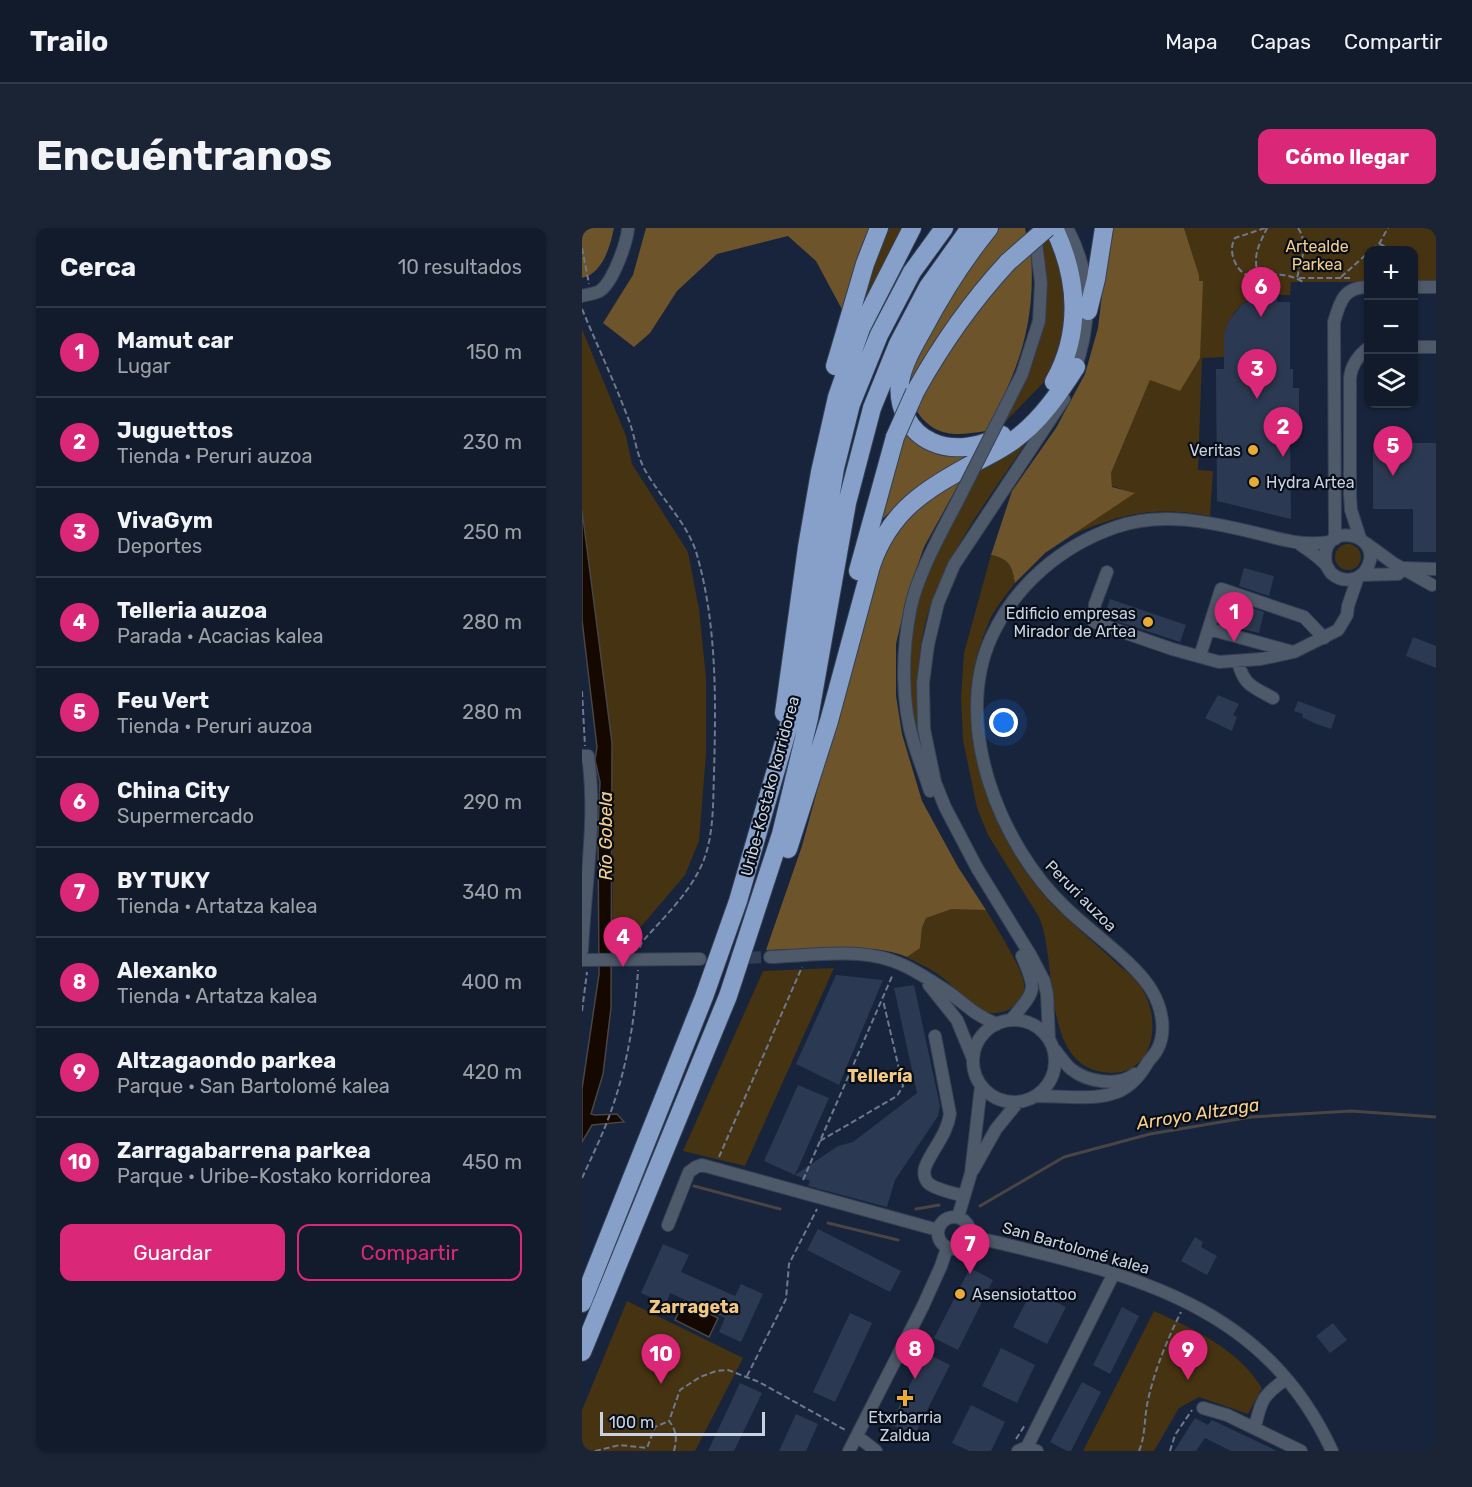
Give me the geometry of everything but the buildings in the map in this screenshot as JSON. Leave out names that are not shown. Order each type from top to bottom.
[{"type":"highway","points":[[807,548],[809,490],[818,434],[847,324],[879,228]]},
{"type":"highway","points":[[778,759],[807,548],[828,431],[847,365],[875,298],[912,228]]},
{"type":"highway","name":"Uribe-Kostako korridorea","points":[[611,1231],[704,997],[738,901],[799,690],[835,468],[851,404],[879,335],[912,272],[944,228]]},
{"type":"highway","points":[[775,891],[895,437],[915,393],[952,330],[990,281],[1047,228]]},
{"type":"highway","points":[[982,229],[914,345],[902,372],[900,383],[902,404],[910,426],[926,440],[950,448],[973,446],[993,440],[1021,422],[1046,395],[1064,364],[1072,331],[1074,297],[1066,257],[1054,228]]},
{"type":"highway","points":[[1088,311],[1104,228]]},
{"type":"highway","name":"Uribe-Kostako korridorea","points":[[582,1352],[728,996],[781,834],[814,695],[847,503],[872,408],[898,344],[928,287],[982,229]]},
{"type":"highway","points":[[728,996],[775,891],[829,721],[871,566],[889,527],[923,492],[1012,442],[1027,430],[1054,401],[1076,367]]},
{"type":"highway","points":[[582,1290],[611,1231]]},
{"type":"highway","points":[[582,1303],[611,1231]]},
{"type":"street","points":[[582,296],[601,291],[614,273],[628,235],[628,228]]},
{"type":"street","points":[[1011,1020],[1026,1002],[1031,993],[1033,981],[1022,955],[970,870],[931,793],[913,742],[905,699],[905,655],[910,610],[927,563],[1022,374],[1039,321],[1041,283],[1034,228]]},
{"type":"street","points":[[981,1086],[998,1099],[1008,1102],[1018,1102],[1035,1096],[1046,1088],[1053,1076],[1055,1062],[1051,1044],[1047,994],[1044,981],[966,849],[945,807],[935,782],[924,729],[922,683],[938,603],[954,565],[1063,400],[1076,367],[1082,348],[1088,311],[1085,276],[1067,228]]},
{"type":"street","points":[[1364,282],[1350,290],[1339,306],[1334,322],[1333,540],[1325,552],[1326,564],[1328,570],[1338,578],[1351,580],[1360,576],[1398,574],[1404,568],[1436,569]]},
{"type":"street","points":[[1418,287],[1436,287]]},
{"type":"street","points":[[1418,347],[1436,347]]},
{"type":"street","points":[[1107,572],[1095,604],[1094,622],[1172,649],[1220,662],[1261,659],[1294,652],[1338,630],[1344,623],[1360,576],[1370,560],[1370,554],[1352,510],[1350,495],[1350,378],[1358,357],[1364,352]]},
{"type":"street","name":"Peruri auzoa","points":[[1149,1061],[1158,1048],[1162,1032],[1161,1012],[1152,990],[1131,967],[1064,906],[1032,872],[994,798],[982,757],[976,717],[978,678],[987,646],[998,622],[1016,595],[1035,574],[1062,554],[1117,526],[1152,519],[1205,521],[1301,544],[1333,540]]},
{"type":"street","points":[[1333,540],[1345,535],[1363,541],[1434,586]]},
{"type":"street","name":"Peruri auzoa","points":[[1301,544],[1326,564]]},
{"type":"street","points":[[1384,574],[1434,586]]},
{"type":"street","points":[[1338,578],[1348,606]]},
{"type":"street","points":[[1200,656],[1221,589],[1304,617],[1324,638]]},
{"type":"street","points":[[1209,629],[1294,652]]},
{"type":"street","points":[[1238,661],[1241,674],[1246,682],[1273,698]]},
{"type":"street","points":[[582,756],[588,756],[591,828],[584,957],[635,960],[700,959]]},
{"type":"street","points":[[770,957],[839,955],[872,956],[890,960],[942,987],[981,1017],[997,1024]]},
{"type":"street","points":[[917,973],[935,990],[957,1020],[973,1059]]},
{"type":"street","points":[[958,1217],[971,1173],[981,1086],[974,1069],[973,1059],[975,1048],[987,1030],[1011,1020],[1033,1024],[1042,1030],[1070,1069],[1085,1077],[1102,1081],[1117,1081],[1133,1077],[1149,1061]]},
{"type":"street","points":[[935,1036],[950,1114],[948,1125],[925,1167],[924,1176],[934,1186],[964,1196]]},
{"type":"street","points":[[1035,1096],[1112,1094],[1127,1087],[1142,1074],[1149,1061]]},
{"type":"street","points":[[971,1173],[996,1129],[1018,1102]]},
{"type":"street","points":[[668,1225],[689,1172],[702,1165],[798,1191],[822,1200],[938,1230]]},
{"type":"street","points":[[958,1217],[966,1222],[970,1236],[959,1249],[947,1248],[939,1241],[938,1230],[943,1221],[958,1217]]},
{"type":"street","name":"San Bartolomé kalea","points":[[970,1236],[1114,1273],[1169,1293],[1226,1323],[1264,1354],[1286,1379],[1310,1409],[1332,1451]]},
{"type":"street","points":[[849,1451],[927,1296],[947,1248]]},
{"type":"street","points":[[1027,1450],[1114,1273]]},
{"type":"street","points":[[1255,1427],[1267,1392],[1286,1379]]},
{"type":"street","points":[[1203,1408],[1255,1427],[1301,1451]]},
{"type":"street","points":[[857,1436],[876,1451]]},
{"type":"path","points":[[1266,228],[1235,238],[1232,244],[1233,258],[1237,266],[1246,274],[1254,277],[1270,274],[1297,278],[1340,278],[1364,282]]},
{"type":"path","points":[[1258,276],[1256,252],[1266,228]]},
{"type":"path","points":[[1297,278],[1304,248],[1301,231],[1298,228]]},
{"type":"path","points":[[1377,246],[1388,228]]},
{"type":"path","points":[[582,248],[589,284]]},
{"type":"path","points":[[1340,278],[1364,257]]},
{"type":"path","points":[[1297,278],[1303,282]]},
{"type":"path","points":[[582,309],[628,417],[640,460],[685,529],[697,554],[712,640],[715,687],[713,807],[706,853],[687,891],[642,942],[639,949],[635,960],[634,1016],[627,1051],[610,1113],[582,1178]]},
{"type":"path","points":[[582,691],[586,746],[582,751]]},
{"type":"path","points":[[582,1011],[584,957]]},
{"type":"path","points":[[714,1168],[807,957]]},
{"type":"path","points":[[798,1191],[898,963]]},
{"type":"path","points":[[820,1141],[897,1096],[903,1086],[883,997]]},
{"type":"path","points":[[747,1376],[786,1299],[789,1264],[822,1200]]},
{"type":"path","points":[[1139,1451],[1144,1440],[1148,1402],[1156,1371],[1164,1348],[1187,1302]]},
{"type":"path","points":[[596,1451],[620,1444],[646,1450],[655,1427],[669,1421],[680,1390],[700,1377],[716,1371],[728,1370],[747,1376],[857,1436]]},
{"type":"path","points":[[1170,1451],[1175,1435],[1191,1410],[1203,1408]]},
{"type":"path","points":[[669,1421],[675,1429],[677,1442],[674,1451]]},
{"type":"green space","points":[[885,228],[903,228],[850,333]]},
{"type":"green space","name":"Artealde Parkea","points":[[1184,228],[1436,228],[1436,280],[1418,282],[1418,246],[1364,246],[1364,282],[1291,282],[1290,295],[1262,296],[1251,299],[1236,310],[1228,327],[1224,357],[1202,358],[1198,470],[1213,471],[1210,516],[1172,512],[1140,514],[1107,521],[1072,535],[1134,493],[1112,486],[1111,473],[1150,380],[1202,281],[1199,281]]},
{"type":"green space","points":[[1053,235],[1071,299],[1062,350],[1044,382],[1005,422],[1035,357],[1045,309],[1046,276],[1043,244]]},
{"type":"green space","points":[[582,329],[626,436],[632,464],[688,552],[699,609],[706,678],[706,754],[699,841],[685,875],[628,942],[611,942],[612,743],[582,510]]},
{"type":"green space","points":[[1028,440],[966,532],[930,606],[919,658],[918,734],[909,696],[909,645],[914,612],[934,558],[985,463]]},
{"type":"green space","points":[[1348,544],[1357,548],[1361,557],[1357,566],[1348,570],[1339,566],[1335,557],[1339,548]]},
{"type":"green space","points":[[991,555],[1009,564],[1015,583],[991,618],[983,637],[974,671],[971,706],[974,742],[981,778],[993,812],[1009,845],[1028,875],[1050,902],[1131,976],[1145,994],[1152,1020],[1149,1047],[1138,1063],[1121,1072],[1111,1073],[1088,1068],[1072,1054],[1062,1035],[1056,1012],[1045,937],[1039,917],[988,835],[977,808],[963,740],[961,697],[964,653]]},
{"type":"green space","points":[[952,909],[986,910],[1008,947],[1022,977],[1024,988],[1020,999],[1015,1006],[999,1013],[985,1012],[935,972],[907,957],[920,948],[922,928],[926,918]]},
{"type":"green space","points":[[834,968],[745,1166],[683,1151],[763,971]]},
{"type":"green space","points":[[627,1301],[743,1358],[695,1451],[582,1451],[582,1410]]},
{"type":"green space","points":[[1154,1311],[1199,1333],[1228,1351],[1241,1362],[1262,1388],[1248,1414],[1199,1397],[1179,1408],[1154,1451],[1083,1451]]},
{"type":"shaded area","points":[[582,228],[614,228],[608,251],[600,265],[595,271],[582,278]]},
{"type":"shaded area","points":[[646,228],[870,228],[845,315],[816,261],[788,236],[717,254],[677,291],[650,333],[634,347],[603,323],[633,275]]},
{"type":"shaded area","points":[[998,228],[1025,228],[1027,238],[911,389],[912,370],[929,327],[957,283]]},
{"type":"shaded area","points":[[1110,228],[1184,228],[1199,281],[1203,281],[1200,358],[1180,391],[1150,380],[1111,473],[1112,487],[1135,493],[1045,553],[1015,583],[1009,564],[991,555],[1012,491],[1056,428],[1085,374],[1098,328]]},
{"type":"shaded area","points":[[1031,252],[1031,302],[1023,345],[1008,387],[986,431],[955,434],[930,426],[916,410],[938,366],[965,325]]},
{"type":"shaded area","points":[[907,429],[974,454],[915,490],[881,520],[892,472]]},
{"type":"shaded area","points":[[963,476],[924,547],[908,592],[896,644],[896,696],[902,734],[922,801],[958,867],[986,910],[952,909],[926,918],[922,928],[920,948],[907,957],[893,952],[857,948],[766,950],[802,846],[878,568],[906,514]]},
{"type":"water","name":"Río Gobela","points":[[582,510],[612,743],[611,1008],[603,1074],[591,1114],[617,1114],[624,1122],[592,1125],[582,1142],[582,1089],[599,974],[600,782],[595,760],[597,747],[582,620]]},
{"type":"water","points":[[684,1301],[718,1318],[709,1337],[675,1320]]},
{"type":"waterway","name":"Arroyo Altzaga","points":[[980,1206],[1064,1157],[1150,1134],[1251,1117],[1351,1111],[1436,1117]]},
{"type":"waterway","name":"Arroyo Altzaga","points":[[694,1186],[780,1209]]},
{"type":"waterway","name":"Arroyo Altzaga","points":[[916,1209],[939,1205]]},
{"type":"waterway","name":"Arroyo Altzaga","points":[[828,1223],[898,1240]]},
{"type":"tunnel","points":[[713,959],[770,957]]},
{"type":"place","name":"China City","points":[[1261,317]]},
{"type":"place","name":"VivaGym","points":[[1257,399]]},
{"type":"place","name":"Veritas","points":[[1253,450]]},
{"type":"place","name":"Juguettos","points":[[1283,457]]},
{"type":"place","name":"Feu Vert","points":[[1393,476]]},
{"type":"place","name":"Hydra Artea","points":[[1254,482]]},
{"type":"place","name":"Edificio empresas Mirador de Artea","points":[[1148,622]]},
{"type":"place","name":"Mamut car","points":[[1234,642]]},
{"type":"place","name":"Telleria auzoa","points":[[623,967]]},
{"type":"place","name":"BY TUKY","points":[[970,1274]]},
{"type":"place","name":"Asensiotattoo","points":[[960,1294]]},
{"type":"place","name":"Alexanko","points":[[915,1379]]},
{"type":"place","name":"Altzagaondo parkea","points":[[1188,1380]]},
{"type":"place","name":"Zarragabarrena parkea","points":[[661,1384]]},
{"type":"place","name":"Etxrbarria Zaldua","points":[[905,1398]]},
{"type":"district","name":"Tellería","points":[[880,1076]]},
{"type":"district","name":"Zarrageta","points":[[694,1307]]}]
